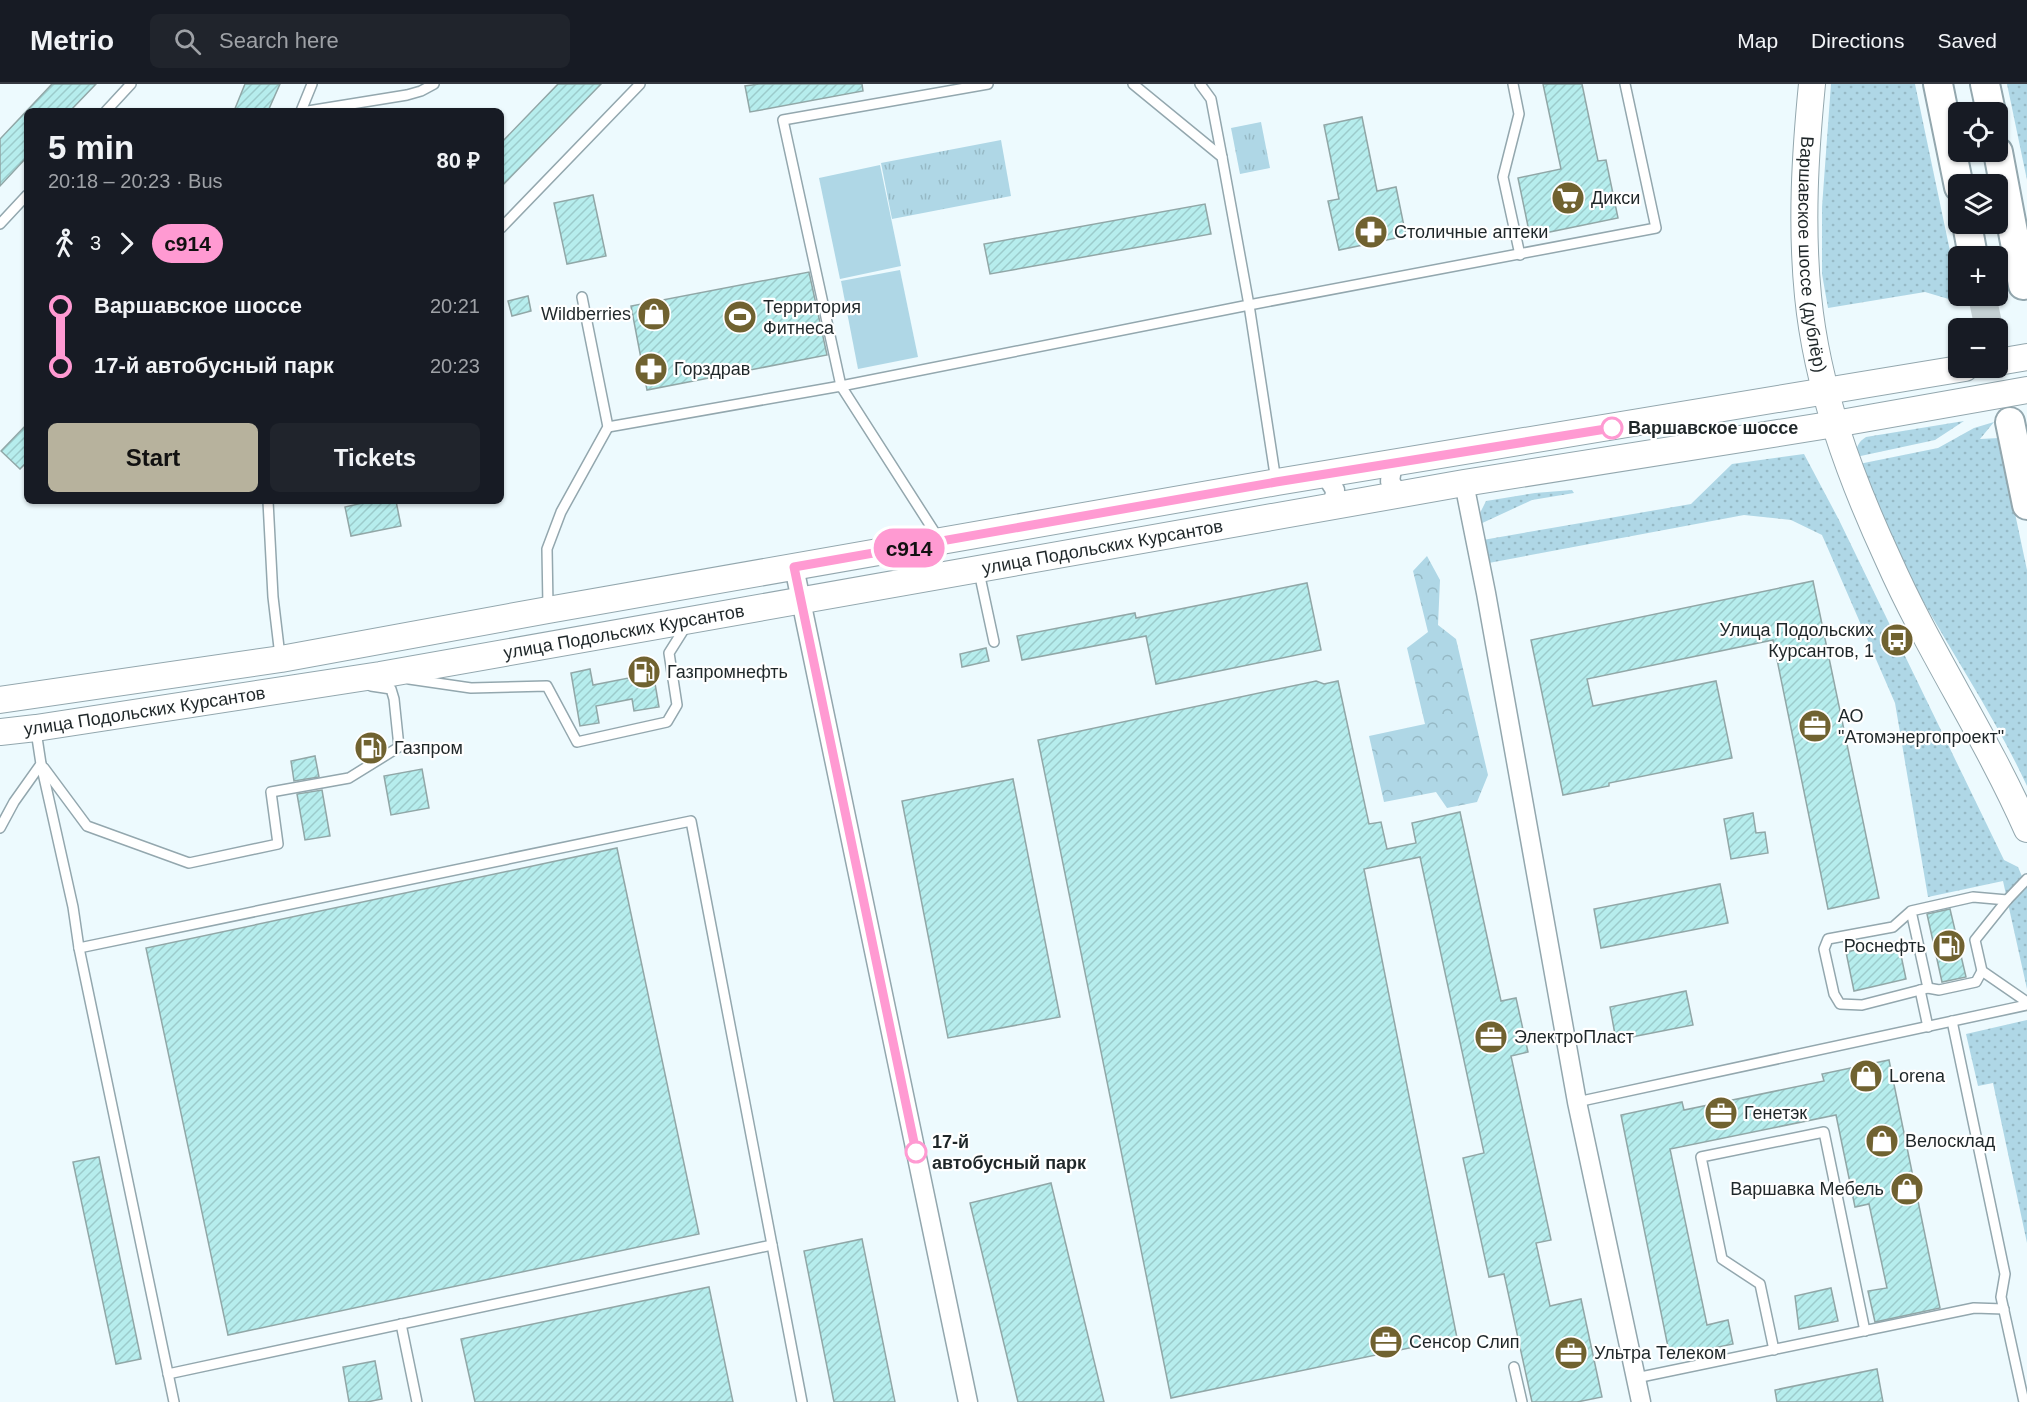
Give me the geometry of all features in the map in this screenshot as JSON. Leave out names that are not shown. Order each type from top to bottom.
[{"type":"main road","name":"Варшавское шоссе (дублёр)","points":[[1812,84],[1804,158],[1808,297],[1826,392],[1835,424]]},
{"type":"main road","points":[[1938,84],[1956,174]]},
{"type":"main road","points":[[1985,84],[1989,102]]},
{"type":"main road","points":[[2000,162],[2023,285]]},
{"type":"main road","points":[[2008,360],[2027,357]]},
{"type":"main road","name":"улица Подольских Курсантов","points":[[0,700],[281,659],[1276,482],[1948,371]]},
{"type":"main road","name":"улица Подольских Курсантов","points":[[0,732],[380,675],[1464,483],[1835,424],[2027,390]]},
{"type":"main road","points":[[2010,422],[2027,505]]},
{"type":"main road","points":[[1835,424],[1888,560],[2004,780],[2027,829]]},
{"type":"street","points":[[1402,462],[1392,469],[1390,481],[1396,491],[1408,494]]},
{"type":"street","points":[[1316,476],[1328,479],[1335,490],[1332,502],[1328,507],[1321,509]]},
{"type":"street","points":[[1464,483],[1486,593],[1577,1102],[1641,1402]]},
{"type":"street","points":[[794,567],[968,1402]]},
{"type":"lane","points":[[109,108],[131,84]]},
{"type":"lane","points":[[302,108],[312,84]]},
{"type":"lane","points":[[328,108],[407,96],[432,84]]},
{"type":"lane","points":[[504,225],[640,84]]},
{"type":"lane","points":[[941,542],[841,386],[783,120],[988,84]]},
{"type":"lane","points":[[1133,84],[1222,157]]},
{"type":"lane","points":[[1200,84],[1211,99],[1250,305],[1276,482]]},
{"type":"lane","points":[[1513,84],[1519,114],[1503,177],[1520,255]]},
{"type":"lane","points":[[608,427],[841,386],[1656,228],[1625,84]]},
{"type":"lane","points":[[0,224],[24,198]]},
{"type":"lane","points":[[548,610],[547,549],[561,513],[608,427],[582,297]]},
{"type":"lane","points":[[268,504],[273,597],[281,659]]},
{"type":"lane","points":[[979,570],[994,642]]},
{"type":"lane","points":[[380,675],[471,687],[547,686],[577,742],[667,722],[677,705],[669,653],[689,621]]},
{"type":"lane","points":[[41,764],[87,826],[189,863],[278,844],[271,792],[349,778],[399,747],[391,689],[342,681]]},
{"type":"lane","points":[[36,728],[41,764],[73,907],[79,948],[174,1402]]},
{"type":"lane","points":[[0,828],[14,802],[41,764]]},
{"type":"lane","points":[[79,948],[691,821],[802,1402]]},
{"type":"lane","points":[[2027,879],[1975,940],[1982,971],[2027,1004]]},
{"type":"lane","points":[[1982,971],[1976,982],[1940,990],[1924,989],[1862,1005],[1840,1004],[1834,994],[1824,949],[1828,939],[1893,927],[1911,911],[1973,897],[2007,900]]},
{"type":"lane","points":[[1911,911],[1928,1027]]},
{"type":"lane","points":[[1577,1102],[2027,1004]]},
{"type":"lane","points":[[1952,1022],[2005,1274],[2001,1297],[2025,1402]]},
{"type":"lane","points":[[1774,1350],[1760,1284],[1722,1259],[1701,1157],[1824,1132],[1865,1331]]},
{"type":"lane","points":[[168,1374],[772,1245]]},
{"type":"lane","points":[[1636,1378],[1974,1308],[2004,1309]]},
{"type":"lane","points":[[401,1324],[417,1402]]},
{"type":"lane","points":[[1514,1367],[1522,1402]]},
{"type":"green space","points":[[1831,84],[1915,84],[1949,246],[1948,299],[1925,292],[1828,308],[1822,274],[1822,207]]},
{"type":"green space","points":[[2007,84],[2027,84],[2027,180]]},
{"type":"green space","points":[[1261,122],[1270,168],[1240,174],[1231,128]]},
{"type":"green space","points":[[1001,140],[1011,196],[892,219],[881,163]]},
{"type":"green space","points":[[880,165],[901,266],[840,279],[819,178]]},
{"type":"green space","points":[[900,270],[918,357],[858,369],[841,281]]},
{"type":"green space","points":[[1964,421],[1935,440],[1856,457],[1858,445],[1866,437]]},
{"type":"green space","points":[[1994,422],[1980,439],[1999,438],[2027,570],[2027,786],[1989,713],[1911,578],[1859,464],[1938,448],[1974,428]]},
{"type":"green space","points":[[1804,454],[1839,520],[2004,860],[2018,867],[2027,888],[2027,989],[2003,881],[1928,897],[1895,703],[1822,535],[1791,520],[1744,515],[1478,565],[1477,541],[1691,504],[1732,464]]},
{"type":"green space","points":[[1572,490],[1574,493],[1532,500],[1478,525],[1479,515],[1486,501]]},
{"type":"green space","points":[[1427,556],[1440,580],[1438,625],[1456,639],[1488,775],[1477,802],[1447,808],[1436,792],[1384,802],[1369,736],[1425,724],[1407,648],[1428,632],[1413,571]]},
{"type":"green space","points":[[2027,1020],[2027,1243],[1993,1083],[1978,1086],[1966,1034]]},
{"type":"building","points":[[52,84],[96,84],[73,108],[29,108]]},
{"type":"building","points":[[245,84],[280,84],[269,108],[235,108]]},
{"type":"building","points":[[558,84],[601,84],[504,184],[504,140]]},
{"type":"building","points":[[862,84],[863,91],[750,112],[745,86]]},
{"type":"building","points":[[1543,84],[1582,84],[1598,161],[1606,160],[1618,218],[1530,236],[1518,178],[1561,169]]},
{"type":"building","points":[[24,114],[24,160],[0,186],[0,139]]},
{"type":"building","points":[[1362,117],[1377,191],[1396,187],[1406,236],[1339,250],[1328,201],[1339,199],[1324,125]]},
{"type":"building","points":[[593,195],[606,256],[567,264],[554,203]]},
{"type":"building","points":[[1205,204],[1211,234],[990,274],[984,244]]},
{"type":"building","points":[[809,272],[827,355],[647,390],[631,306]]},
{"type":"building","points":[[528,296],[531,311],[512,316],[508,301]]},
{"type":"building","points":[[24,427],[24,465],[20,469],[1,451]]},
{"type":"building","points":[[358,504],[397,504],[401,526],[351,536],[345,507]]},
{"type":"building","points":[[1813,581],[1879,898],[1828,909],[1773,640],[1587,679],[1593,706],[1716,681],[1732,758],[1609,783],[1609,786],[1563,795],[1531,640]]},
{"type":"building","points":[[1307,583],[1321,650],[1156,684],[1146,636],[1022,660],[1017,636],[1135,613],[1136,618]]},
{"type":"building","points":[[986,648],[989,661],[962,667],[960,654]]},
{"type":"building","points":[[652,666],[659,707],[634,711],[632,699],[596,706],[599,723],[580,726],[571,673],[590,669],[593,685],[629,678],[628,671]]},
{"type":"building","points":[[1316,681],[1324,684],[1338,681],[1369,824],[1381,822],[1387,849],[1416,843],[1412,823],[1460,812],[1501,1001],[1516,998],[1528,1052],[1511,1056],[1551,1240],[1536,1243],[1550,1306],[1581,1299],[1602,1397],[1577,1402],[1532,1402],[1504,1274],[1489,1277],[1463,1158],[1484,1153],[1420,857],[1364,869],[1457,1338],[1171,1398],[1038,740]]},
{"type":"building","points":[[315,756],[319,777],[294,781],[291,761]]},
{"type":"building","points":[[422,769],[429,808],[391,815],[384,776]]},
{"type":"building","points":[[1013,779],[1060,1017],[948,1038],[902,801]]},
{"type":"building","points":[[322,790],[330,836],[305,840],[297,794]]},
{"type":"building","points":[[1753,813],[1756,833],[1765,832],[1768,853],[1731,859],[1724,819]]},
{"type":"building","points":[[617,848],[699,1234],[228,1335],[146,948]]},
{"type":"building","points":[[1720,884],[1728,923],[1601,948],[1594,909]]},
{"type":"building","points":[[1950,909],[1966,977],[1942,982],[1927,914]]},
{"type":"building","points":[[1898,941],[1906,979],[1854,991],[1846,952]]},
{"type":"building","points":[[1686,991],[1693,1025],[1616,1040],[1610,1007]]},
{"type":"building","points":[[1889,1060],[1940,1308],[1875,1322],[1868,1291],[1887,1288],[1869,1204],[1855,1207],[1836,1115],[1670,1149],[1707,1325],[1728,1320],[1733,1344],[1670,1357],[1621,1115],[1682,1102],[1684,1110],[1824,1081],[1822,1074]]},
{"type":"building","points":[[99,1157],[141,1359],[116,1364],[73,1162]]},
{"type":"building","points":[[1051,1183],[1104,1402],[1018,1402],[970,1203]]},
{"type":"building","points":[[862,1239],[895,1402],[834,1402],[804,1251]]},
{"type":"building","points":[[709,1287],[733,1402],[475,1402],[461,1339]]},
{"type":"building","points":[[1831,1288],[1838,1321],[1799,1329],[1795,1296]]},
{"type":"building","points":[[375,1361],[382,1399],[349,1402],[343,1367]]},
{"type":"building","points":[[1877,1369],[1883,1402],[1777,1402],[1775,1390]]},
{"type":"tunnel","points":[[1984,306],[1987,318]]},
{"type":"bus line","name":"с914","points":[[916,1152],[794,567],[1276,482],[1612,428]]},
{"type":"place","name":"Дикси","points":[[1568,198]]},
{"type":"place","name":"Столичные аптеки","points":[[1371,232]]},
{"type":"place","name":"Wildberries","points":[[654,314]]},
{"type":"place","name":"Территория Фитнеса","points":[[740,317]]},
{"type":"place","name":"Горздрав","points":[[651,369]]},
{"type":"place","name":"Варшавское шоссе","points":[[1612,428]]},
{"type":"place","name":"Улица Подольских Курсантов, 1","points":[[1897,640]]},
{"type":"place","name":"Газпромнефть","points":[[644,672]]},
{"type":"place","name":"АО \"Атомэнергопроект\"","points":[[1815,726]]},
{"type":"place","name":"Газпром","points":[[371,748]]},
{"type":"place","name":"Роснефть","points":[[1949,946]]},
{"type":"place","name":"ЭлектроПласт","points":[[1491,1037]]},
{"type":"place","name":"Lorena","points":[[1866,1076]]},
{"type":"place","name":"Генетэк","points":[[1721,1113]]},
{"type":"place","name":"Велосклад","points":[[1882,1141]]},
{"type":"place","name":"17-й автобусный парк","points":[[916,1152]]},
{"type":"place","name":"Варшавка Мебель","points":[[1907,1189]]},
{"type":"place","name":"Сенсор Слип","points":[[1386,1342]]},
{"type":"place","name":"Ультра Телеком","points":[[1571,1353]]}]
